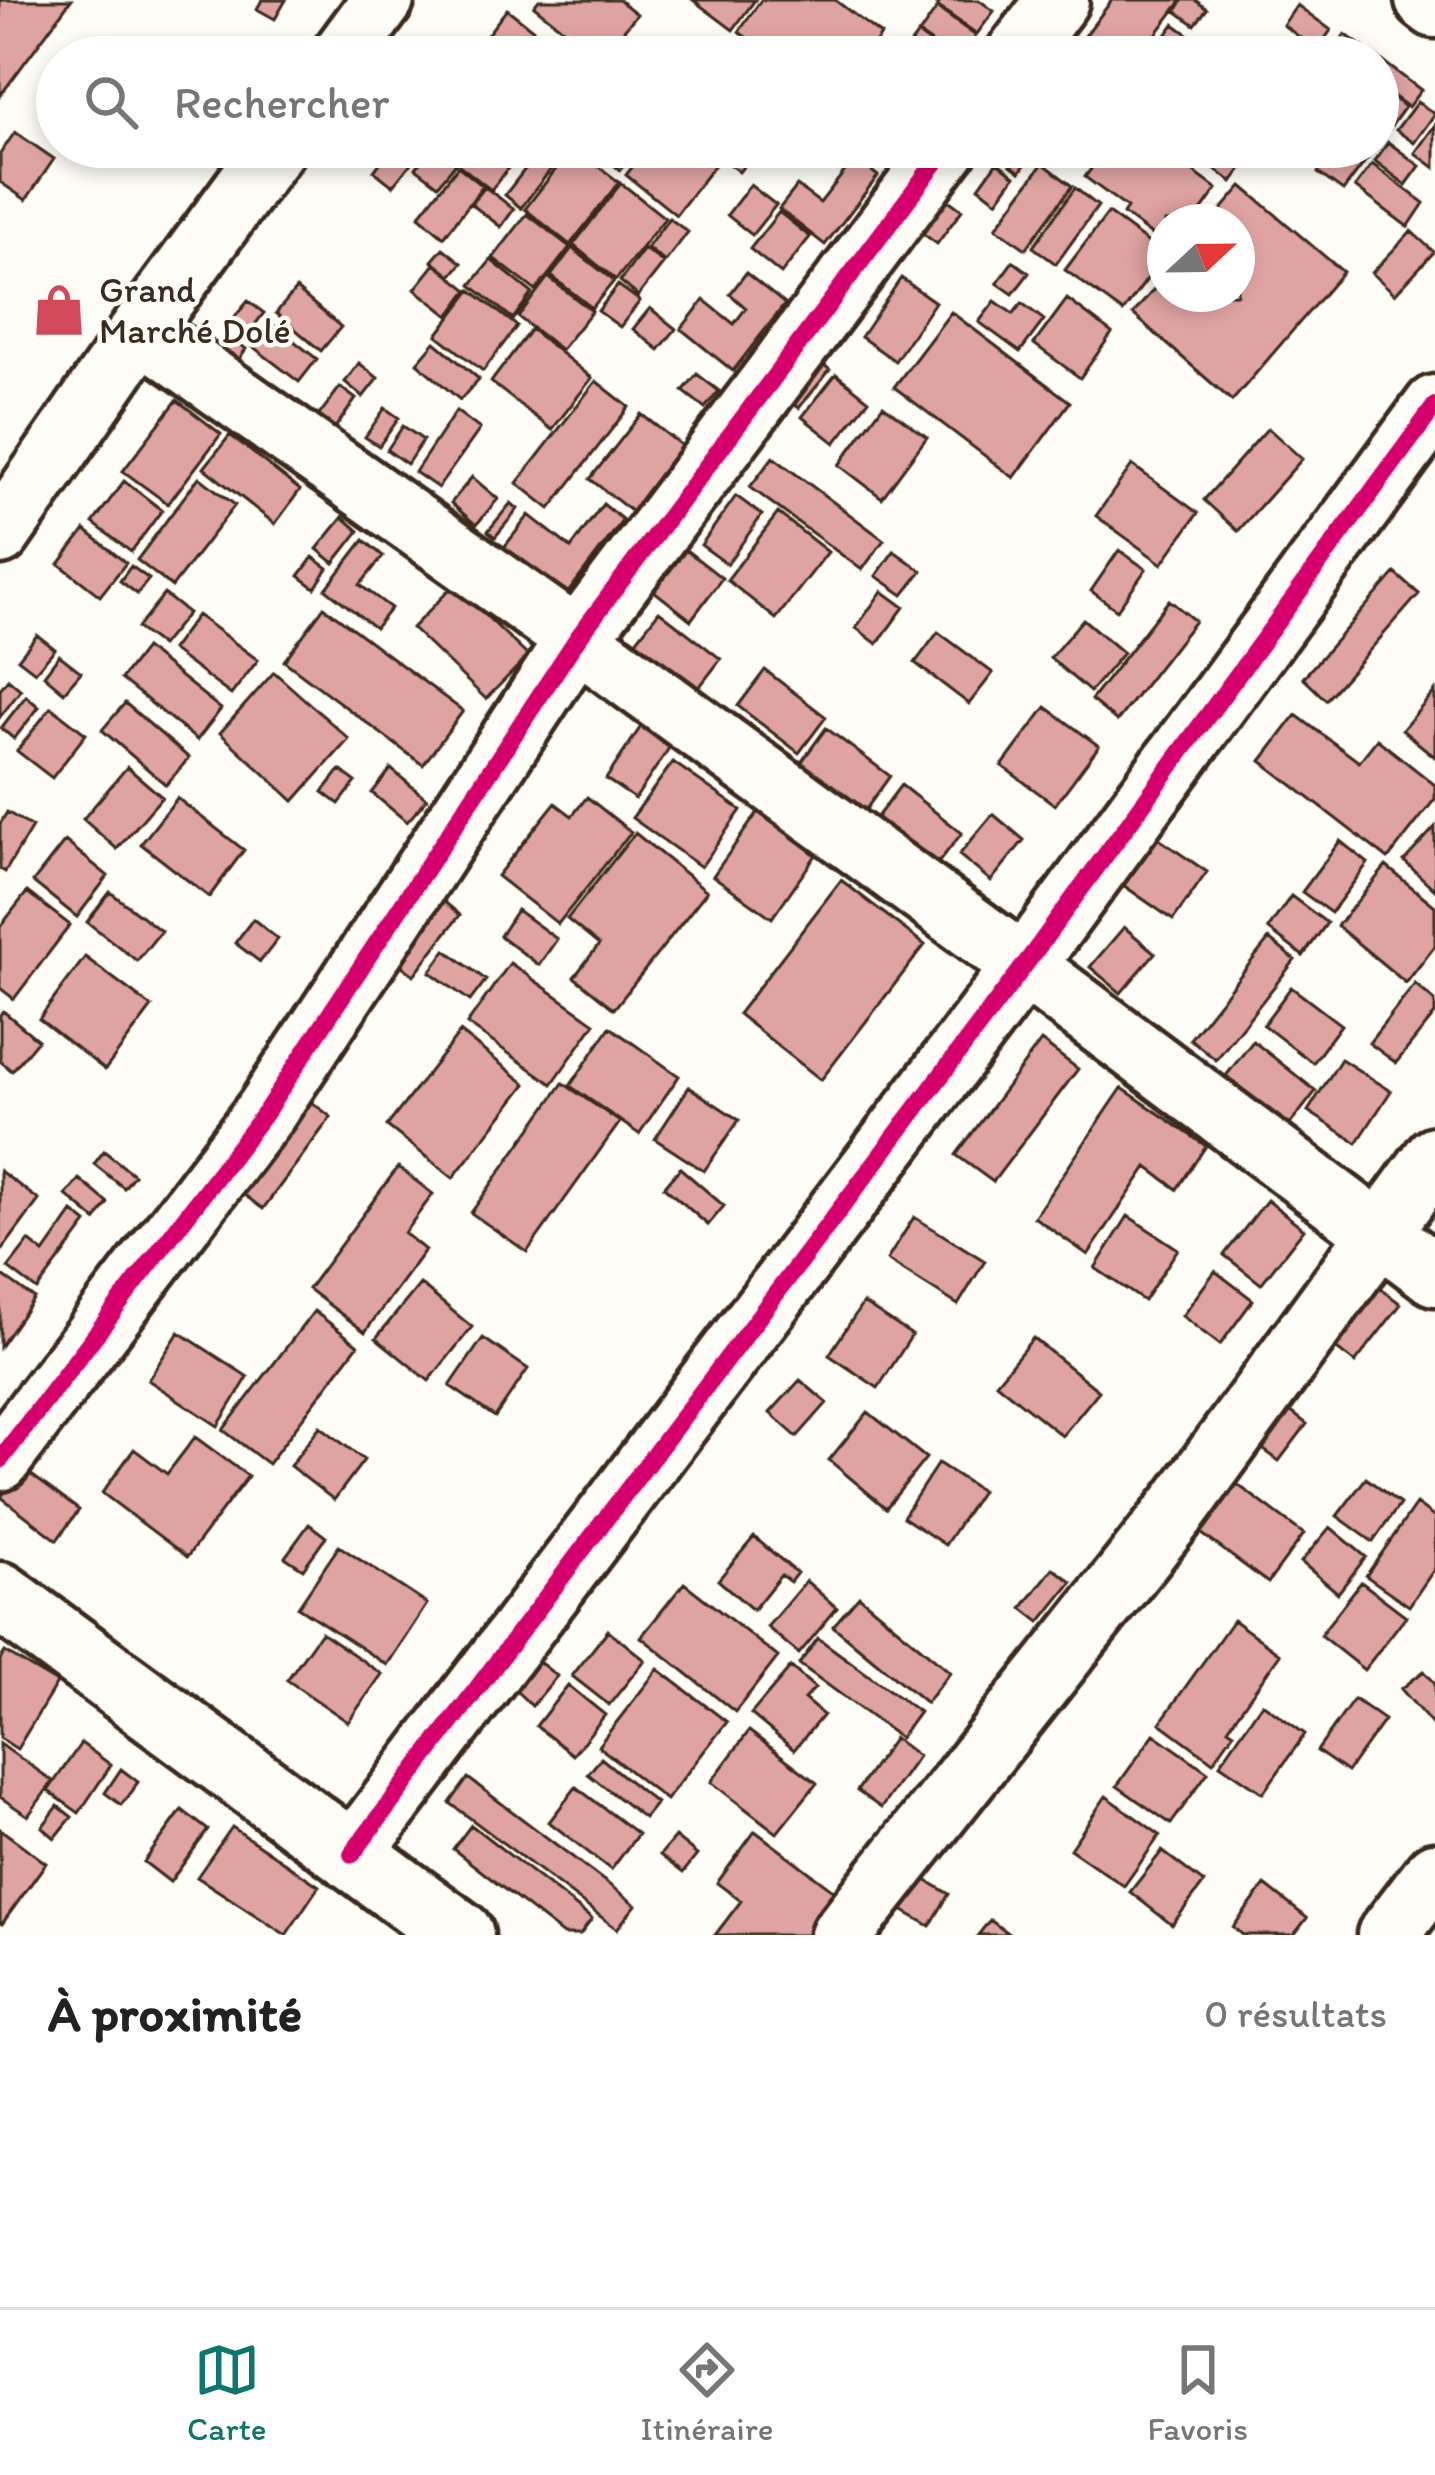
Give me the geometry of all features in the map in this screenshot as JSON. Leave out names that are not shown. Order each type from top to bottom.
[{"type":"street","points":[[356,36],[382,0]]},
{"type":"street","points":[[1031,36],[1058,0]]},
{"type":"street","points":[[1426,0],[1435,7]]},
{"type":"street","points":[[0,534],[260,168]]},
{"type":"street","points":[[0,1460],[267,1110],[577,639],[931,168]]},
{"type":"street","points":[[141,330],[577,639],[1435,1275]]},
{"type":"street","points":[[352,1854],[1024,966],[1435,406]]},
{"type":"street","points":[[841,1935],[1180,1507],[1435,1157]]},
{"type":"street","points":[[0,1596],[460,1935]]},
{"type":"street","points":[[1388,1935],[1435,1873]]},
{"type":"building","points":[[0,0],[71,0],[44,36],[36,36],[36,47],[0,96]]},
{"type":"building","points":[[262,0],[286,0],[275,19],[257,9]]},
{"type":"building","points":[[539,0],[619,0],[637,14],[619,36],[572,36],[534,6]]},
{"type":"building","points":[[693,0],[755,0],[733,30]]},
{"type":"building","points":[[761,0],[835,0],[881,35],[744,36],[739,32]]},
{"type":"building","points":[[942,0],[979,0],[994,11],[977,34],[937,6]]},
{"type":"building","points":[[1112,0],[1182,0],[1155,36],[1085,36]]},
{"type":"building","points":[[1183,0],[1195,0],[1207,9],[1195,25],[1176,11]]},
{"type":"building","points":[[1297,5],[1331,30],[1327,36],[1298,36],[1283,25]]},
{"type":"building","points":[[937,8],[976,36],[922,36]]},
{"type":"building","points":[[507,9],[541,36],[486,36]]},
{"type":"building","points":[[1174,24],[1190,36],[1165,36]]},
{"type":"building","points":[[1399,74],[1421,90],[1408,107],[1399,100]]},
{"type":"building","points":[[1417,102],[1435,114],[1414,143],[1399,132]]},
{"type":"building","points":[[1435,125],[1435,168],[1415,153]]},
{"type":"building","points":[[15,132],[36,147],[36,168],[48,168],[26,200],[0,182],[0,154]]},
{"type":"building","points":[[1399,150],[1420,166],[1406,185],[1384,168],[1399,168]]},
{"type":"building","points":[[376,168],[407,168],[393,186],[374,171]]},
{"type":"building","points":[[416,168],[452,168],[438,185]]},
{"type":"building","points":[[456,168],[483,186],[444,237],[419,216]]},
{"type":"building","points":[[463,168],[508,168],[491,190]]},
{"type":"building","points":[[526,168],[552,168],[521,208],[505,195]]},
{"type":"building","points":[[557,168],[601,168],[619,182],[570,245],[525,209]]},
{"type":"building","points":[[632,168],[712,168],[676,215],[626,175]]},
{"type":"building","points":[[847,168],[868,168],[878,176],[825,245],[779,209],[797,186],[820,203]]},
{"type":"building","points":[[993,168],[1005,168],[1015,176],[997,201],[979,187]]},
{"type":"building","points":[[1039,168],[1049,168],[1072,186],[1026,249],[996,228]]},
{"type":"building","points":[[1092,168],[1188,168],[1217,189],[1206,204],[1147,204],[1147,232],[1123,214],[1127,208],[1085,177]]},
{"type":"building","points":[[1213,168],[1242,168],[1232,182]]},
{"type":"building","points":[[1322,168],[1360,168],[1343,191],[1318,173]]},
{"type":"building","points":[[1369,168],[1377,168],[1424,203],[1408,227],[1355,187]]},
{"type":"building","points":[[621,183],[665,218],[616,280],[573,245]]},
{"type":"building","points":[[750,185],[776,205],[752,235],[727,215]]},
{"type":"building","points":[[1242,186],[1343,272],[1232,401],[1133,314],[1147,297],[1147,312],[1255,312],[1255,204],[1226,204]]},
{"type":"building","points":[[485,187],[514,209],[501,227],[471,204]]},
{"type":"building","points":[[1075,188],[1098,206],[1056,264],[1033,247]]},
{"type":"building","points":[[947,199],[962,210],[937,244],[922,233]]},
{"type":"building","points":[[779,212],[810,237],[781,274],[750,249]]},
{"type":"building","points":[[1108,213],[1147,242],[1147,279],[1123,312],[1065,270]]},
{"type":"building","points":[[527,214],[570,247],[536,291],[493,258]]},
{"type":"building","points":[[669,218],[688,232],[665,262],[647,248]]},
{"type":"building","points":[[1411,231],[1434,252],[1395,294],[1372,273]]},
{"type":"building","points":[[443,248],[462,263],[451,276],[432,261]]},
{"type":"building","points":[[572,248],[614,281],[592,308],[551,276]]},
{"type":"building","points":[[644,249],[664,263],[638,296],[620,281]]},
{"type":"building","points":[[491,260],[532,293],[513,319],[471,285]]},
{"type":"building","points":[[1013,261],[1029,273],[1013,294],[997,283]]},
{"type":"building","points":[[435,264],[468,290],[449,316],[415,289]]},
{"type":"building","points":[[746,273],[785,304],[733,371],[681,329],[704,300],[734,324],[746,308],[730,294]]},
{"type":"building","points":[[548,277],[592,311],[561,350],[518,317]]},
{"type":"building","points":[[901,278],[935,302],[895,361],[861,337]]},
{"type":"building","points":[[618,285],[640,301],[620,327],[598,311]]},
{"type":"building","points":[[296,289],[341,327],[321,351],[276,313]]},
{"type":"building","points":[[471,290],[517,326],[483,371],[437,335]]},
{"type":"building","points":[[1067,299],[1112,333],[1080,378],[1034,344]]},
{"type":"building","points":[[248,301],[264,313],[250,331],[233,319]]},
{"type":"building","points":[[995,301],[1013,314],[1022,303],[1044,320],[1020,352],[979,322]]},
{"type":"building","points":[[650,308],[676,329],[659,350],[633,329]]},
{"type":"building","points":[[951,312],[1070,402],[1014,478],[894,387]]},
{"type":"building","points":[[270,322],[317,359],[299,382],[252,346]]},
{"type":"building","points":[[531,329],[592,378],[552,430],[491,382]]},
{"type":"building","points":[[228,335],[246,349],[236,363],[217,350]]},
{"type":"building","points":[[435,342],[479,379],[460,400],[417,363]]},
{"type":"building","points":[[815,357],[830,370],[799,408],[783,396]]},
{"type":"building","points":[[359,363],[378,378],[363,397],[345,382]]},
{"type":"building","points":[[697,374],[719,391],[705,408],[683,391]]},
{"type":"building","points":[[836,374],[869,400],[835,443],[802,417]]},
{"type":"building","points":[[596,381],[629,407],[550,509],[517,483]]},
{"type":"building","points":[[340,387],[356,399],[332,432],[316,419]]},
{"type":"building","points":[[177,400],[221,434],[168,504],[123,471]]},
{"type":"building","points":[[883,405],[927,437],[882,498],[839,465]]},
{"type":"building","points":[[385,408],[399,418],[379,446],[365,437]]},
{"type":"building","points":[[456,411],[480,429],[438,488],[415,472]]},
{"type":"building","points":[[641,414],[682,446],[632,512],[590,479]]},
{"type":"building","points":[[403,426],[423,440],[407,464],[387,450]]},
{"type":"building","points":[[1268,428],[1302,459],[1238,531],[1204,500]]},
{"type":"building","points":[[230,435],[300,490],[275,524],[204,468]]},
{"type":"building","points":[[773,457],[884,540],[862,570],[750,487]]},
{"type":"building","points":[[1132,465],[1198,513],[1162,564],[1096,516]]},
{"type":"building","points":[[199,477],[235,505],[172,587],[137,560]]},
{"type":"building","points":[[472,477],[498,499],[476,525],[451,503]]},
{"type":"building","points":[[124,481],[162,510],[131,552],[93,523]]},
{"type":"building","points":[[736,496],[762,515],[727,564],[701,545]]},
{"type":"building","points":[[511,503],[518,509],[495,537],[488,531]]},
{"type":"building","points":[[603,504],[623,520],[564,598],[502,550],[529,515],[571,548]]},
{"type":"building","points":[[778,513],[828,552],[776,619],[727,580]]},
{"type":"building","points":[[343,517],[359,531],[334,563],[317,549]]},
{"type":"building","points":[[85,530],[126,563],[100,596],[59,564]]},
{"type":"building","points":[[364,540],[383,556],[360,585],[391,608],[375,628],[326,589]]},
{"type":"building","points":[[686,550],[722,578],[691,620],[654,591]]},
{"type":"building","points":[[1119,550],[1146,569],[1117,610],[1091,591]]},
{"type":"building","points":[[894,551],[922,571],[903,595],[876,576]]},
{"type":"building","points":[[313,557],[328,568],[315,588],[299,576]]},
{"type":"building","points":[[131,566],[149,579],[137,594],[120,581]]},
{"type":"building","points":[[1395,573],[1419,594],[1326,700],[1303,678]]},
{"type":"building","points":[[454,585],[528,656],[486,699],[412,628]]},
{"type":"building","points":[[882,591],[904,607],[877,644],[856,628]]},
{"type":"building","points":[[164,594],[188,613],[161,646],[137,628]]},
{"type":"building","points":[[1169,600],[1195,621],[1117,721],[1091,700]]},
{"type":"building","points":[[324,607],[463,711],[423,765],[284,661]]},
{"type":"building","points":[[659,611],[721,659],[694,694],[632,646]]},
{"type":"building","points":[[197,615],[258,660],[231,695],[171,650]]},
{"type":"building","points":[[1083,619],[1123,653],[1090,692],[1050,658]]},
{"type":"building","points":[[938,632],[993,673],[969,704],[915,663]]},
{"type":"building","points":[[37,635],[55,649],[35,672],[18,659]]},
{"type":"building","points":[[145,648],[221,709],[197,740],[121,679]]},
{"type":"building","points":[[59,655],[81,672],[64,692],[44,675]]},
{"type":"building","points":[[765,670],[826,717],[799,753],[738,706]]},
{"type":"building","points":[[274,672],[349,739],[294,801],[220,733]]},
{"type":"building","points":[[8,679],[21,690],[0,717],[0,689]]},
{"type":"building","points":[[1435,691],[1435,757],[1402,730]]},
{"type":"building","points":[[26,696],[39,707],[14,739],[1,728]]},
{"type":"building","points":[[125,703],[189,758],[166,785],[102,730]]},
{"type":"building","points":[[51,707],[86,734],[52,778],[17,751]]},
{"type":"building","points":[[1046,707],[1099,746],[1055,805],[1002,766]]},
{"type":"building","points":[[1296,715],[1359,762],[1377,739],[1435,785],[1435,799],[1388,859],[1261,761]]},
{"type":"building","points":[[644,722],[673,742],[635,799],[606,779]]},
{"type":"building","points":[[826,728],[890,776],[864,812],[800,764]]},
{"type":"building","points":[[673,762],[741,810],[701,867],[632,818]]},
{"type":"building","points":[[127,767],[162,797],[117,849],[83,819]]},
{"type":"building","points":[[391,769],[427,799],[407,822],[372,793]]},
{"type":"building","points":[[340,770],[356,782],[339,804],[323,792]]},
{"type":"building","points":[[901,785],[962,833],[934,868],[874,821]]},
{"type":"building","points":[[587,797],[631,832],[558,924],[497,876],[555,803],[572,816]]},
{"type":"building","points":[[177,798],[244,850],[209,897],[141,844]]},
{"type":"building","points":[[7,812],[32,827],[5,872],[0,869],[0,824]]},
{"type":"building","points":[[758,812],[816,855],[772,918],[713,876]]},
{"type":"building","points":[[993,814],[1024,840],[991,881],[959,855]]},
{"type":"building","points":[[1435,827],[1435,890],[1404,861]]},
{"type":"building","points":[[635,833],[707,891],[614,1009],[574,977],[599,945],[567,919]]},
{"type":"building","points":[[1156,837],[1207,872],[1173,920],[1123,885]]},
{"type":"building","points":[[65,841],[108,876],[77,917],[33,882]]},
{"type":"building","points":[[1340,841],[1368,863],[1331,913],[1302,892]]},
{"type":"building","points":[[1386,866],[1435,906],[1435,946],[1406,983],[1337,926]]},
{"type":"building","points":[[841,880],[925,945],[821,1080],[738,1014]]},
{"type":"building","points":[[27,892],[70,925],[14,999],[0,988],[0,927]]},
{"type":"building","points":[[110,892],[161,931],[137,961],[87,922]]},
{"type":"building","points":[[1291,896],[1327,923],[1303,956],[1268,929]]},
{"type":"building","points":[[441,899],[460,915],[414,975],[394,960]]},
{"type":"building","points":[[517,910],[557,939],[539,965],[500,936]]},
{"type":"building","points":[[253,919],[278,939],[260,962],[235,943]]},
{"type":"building","points":[[1124,927],[1155,953],[1121,993],[1090,967]]},
{"type":"building","points":[[1269,939],[1295,960],[1216,1060],[1190,1039]]},
{"type":"building","points":[[446,950],[486,980],[470,1001],[430,972]]},
{"type":"building","points":[[85,957],[152,1007],[105,1070],[39,1019]]},
{"type":"building","points":[[510,963],[595,1023],[552,1084],[467,1024]]},
{"type":"building","points":[[1415,984],[1435,1001],[1435,1014],[1396,1063],[1369,1043]]},
{"type":"building","points":[[1291,987],[1341,1025],[1313,1063],[1263,1025]]},
{"type":"building","points":[[3,1011],[38,1040],[12,1071],[0,1061]]},
{"type":"building","points":[[610,1027],[679,1076],[639,1134],[570,1086]]},
{"type":"building","points":[[460,1032],[526,1084],[453,1178],[387,1126]]},
{"type":"building","points":[[1041,1041],[1078,1069],[993,1182],[956,1155]]},
{"type":"building","points":[[1253,1041],[1316,1091],[1288,1127],[1225,1077]]},
{"type":"building","points":[[1341,1059],[1391,1091],[1357,1143],[1308,1111]]},
{"type":"building","points":[[563,1083],[620,1122],[527,1252],[471,1213]]},
{"type":"building","points":[[689,1087],[739,1120],[704,1171],[655,1139]]},
{"type":"building","points":[[1122,1088],[1206,1146],[1177,1189],[1147,1167],[1088,1255],[1034,1217]]},
{"type":"building","points":[[300,1093],[331,1117],[263,1209],[231,1185]]},
{"type":"building","points":[[104,1151],[134,1175],[124,1188],[94,1164]]},
{"type":"building","points":[[398,1167],[433,1194],[404,1233],[425,1250],[365,1332],[308,1289]]},
{"type":"building","points":[[680,1168],[724,1206],[708,1225],[664,1187]]},
{"type":"building","points":[[0,1171],[39,1200],[0,1253]]},
{"type":"building","points":[[79,1179],[108,1203],[96,1220],[66,1195]]},
{"type":"building","points":[[1267,1200],[1304,1229],[1261,1284],[1224,1255]]},
{"type":"building","points":[[73,1212],[87,1223],[37,1290],[8,1268],[29,1241],[44,1253]]},
{"type":"building","points":[[1128,1216],[1178,1249],[1144,1301],[1095,1268]]},
{"type":"building","points":[[914,1217],[985,1261],[958,1305],[887,1260]]},
{"type":"building","points":[[1215,1271],[1253,1300],[1220,1345],[1182,1316]]},
{"type":"building","points":[[0,1274],[34,1298],[0,1347]]},
{"type":"building","points":[[1370,1281],[1401,1304],[1355,1363],[1325,1340]]},
{"type":"building","points":[[420,1284],[472,1327],[429,1381],[376,1338]]},
{"type":"building","points":[[863,1303],[912,1335],[878,1388],[829,1355]]},
{"type":"building","points":[[314,1311],[358,1345],[268,1464],[223,1430]]},
{"type":"building","points":[[179,1332],[248,1377],[218,1426],[148,1380]]},
{"type":"building","points":[[483,1338],[528,1369],[495,1417],[450,1386]]},
{"type":"building","points":[[1033,1338],[1099,1391],[1062,1436],[996,1383]]},
{"type":"building","points":[[800,1380],[827,1403],[797,1437],[770,1413]]},
{"type":"building","points":[[1277,1401],[1307,1424],[1279,1461],[1249,1439]]},
{"type":"building","points":[[868,1412],[926,1458],[886,1508],[829,1460]]},
{"type":"building","points":[[320,1426],[364,1460],[334,1500],[290,1466]]},
{"type":"building","points":[[195,1437],[248,1476],[187,1557],[102,1493],[134,1449],[167,1474]]},
{"type":"building","points":[[938,1463],[981,1491],[945,1545],[903,1517]]},
{"type":"building","points":[[22,1468],[79,1510],[57,1540],[1,1497]]},
{"type":"building","points":[[1226,1476],[1304,1534],[1268,1583],[1190,1525]]},
{"type":"building","points":[[1366,1478],[1400,1504],[1373,1542],[1337,1516]]},
{"type":"building","points":[[1416,1504],[1435,1518],[1435,1568],[1409,1606],[1366,1576]]},
{"type":"building","points":[[309,1524],[326,1537],[303,1569],[285,1557]]},
{"type":"building","points":[[1330,1527],[1366,1557],[1338,1593],[1301,1562]]},
{"type":"building","points":[[754,1537],[797,1573],[790,1582],[781,1575],[753,1610],[718,1580]]},
{"type":"building","points":[[339,1546],[427,1604],[387,1665],[298,1607]]},
{"type":"building","points":[[1053,1568],[1072,1582],[1040,1622],[1022,1608]]},
{"type":"building","points":[[806,1581],[837,1608],[799,1654],[767,1627]]},
{"type":"building","points":[[1361,1582],[1406,1616],[1364,1670],[1320,1635]]},
{"type":"building","points":[[684,1583],[778,1657],[735,1712],[641,1637]]},
{"type":"building","points":[[859,1596],[950,1672],[926,1703],[833,1626]]},
{"type":"building","points":[[1233,1620],[1280,1654],[1228,1728],[1234,1732],[1213,1762],[1160,1723]]},
{"type":"building","points":[[608,1630],[645,1660],[609,1705],[572,1676]]},
{"type":"building","points":[[321,1632],[382,1674],[348,1722],[287,1680]]},
{"type":"building","points":[[818,1638],[919,1712],[900,1738],[799,1664]]},
{"type":"building","points":[[5,1652],[57,1683],[17,1749],[0,1738],[0,1660]]},
{"type":"building","points":[[538,1661],[557,1676],[532,1706],[514,1689]]},
{"type":"building","points":[[791,1667],[815,1688],[804,1699],[823,1715],[794,1750],[751,1714]]},
{"type":"building","points":[[658,1669],[727,1722],[666,1800],[598,1746]]},
{"type":"building","points":[[1424,1671],[1435,1683],[1435,1728],[1401,1689]]},
{"type":"building","points":[[568,1685],[605,1715],[573,1755],[536,1726]]},
{"type":"building","points":[[1354,1699],[1384,1720],[1347,1772],[1317,1751]]},
{"type":"building","points":[[1262,1703],[1305,1734],[1263,1793],[1220,1764]]},
{"type":"building","points":[[749,1731],[817,1783],[777,1833],[711,1782]]},
{"type":"building","points":[[1154,1734],[1208,1772],[1171,1824],[1117,1786]]},
{"type":"building","points":[[894,1738],[918,1756],[881,1808],[857,1791]]},
{"type":"building","points":[[81,1743],[111,1765],[79,1813],[48,1791]]},
{"type":"building","points":[[0,1744],[53,1781],[28,1816],[0,1797]]},
{"type":"building","points":[[601,1758],[656,1803],[644,1818],[588,1774]]},
{"type":"building","points":[[121,1769],[138,1782],[121,1805],[105,1793]]},
{"type":"building","points":[[468,1778],[636,1905],[617,1929],[450,1803]]},
{"type":"building","points":[[576,1787],[638,1834],[611,1870],[549,1822]]},
{"type":"building","points":[[1106,1796],[1160,1835],[1124,1886],[1070,1849]]},
{"type":"building","points":[[58,1806],[72,1817],[55,1838],[42,1827]]},
{"type":"building","points":[[182,1810],[208,1830],[170,1882],[144,1862]]},
{"type":"building","points":[[471,1825],[592,1919],[580,1935],[563,1935],[453,1849]]},
{"type":"building","points":[[232,1827],[319,1886],[286,1935],[197,1877]]},
{"type":"building","points":[[0,1829],[46,1863],[2,1924],[0,1923]]},
{"type":"building","points":[[755,1831],[841,1896],[813,1935],[715,1935],[741,1901],[717,1883]]},
{"type":"building","points":[[675,1837],[697,1855],[683,1873],[660,1855]]},
{"type":"building","points":[[1162,1851],[1204,1883],[1172,1925],[1130,1892]]},
{"type":"building","points":[[921,1877],[949,1894],[930,1926],[902,1910]]},
{"type":"building","points":[[1265,1885],[1307,1918],[1294,1935],[1243,1935],[1233,1927]]},
{"type":"building","points":[[990,1920],[1010,1935],[978,1935]]},
{"type":"cycle path","points":[[0,1460],[267,1110],[577,639],[931,168]]},
{"type":"cycle path","points":[[352,1854],[1024,966],[1435,406]]},
{"type":"place","name":"Grand Marché Dolé","points":[[59,310]]}]
